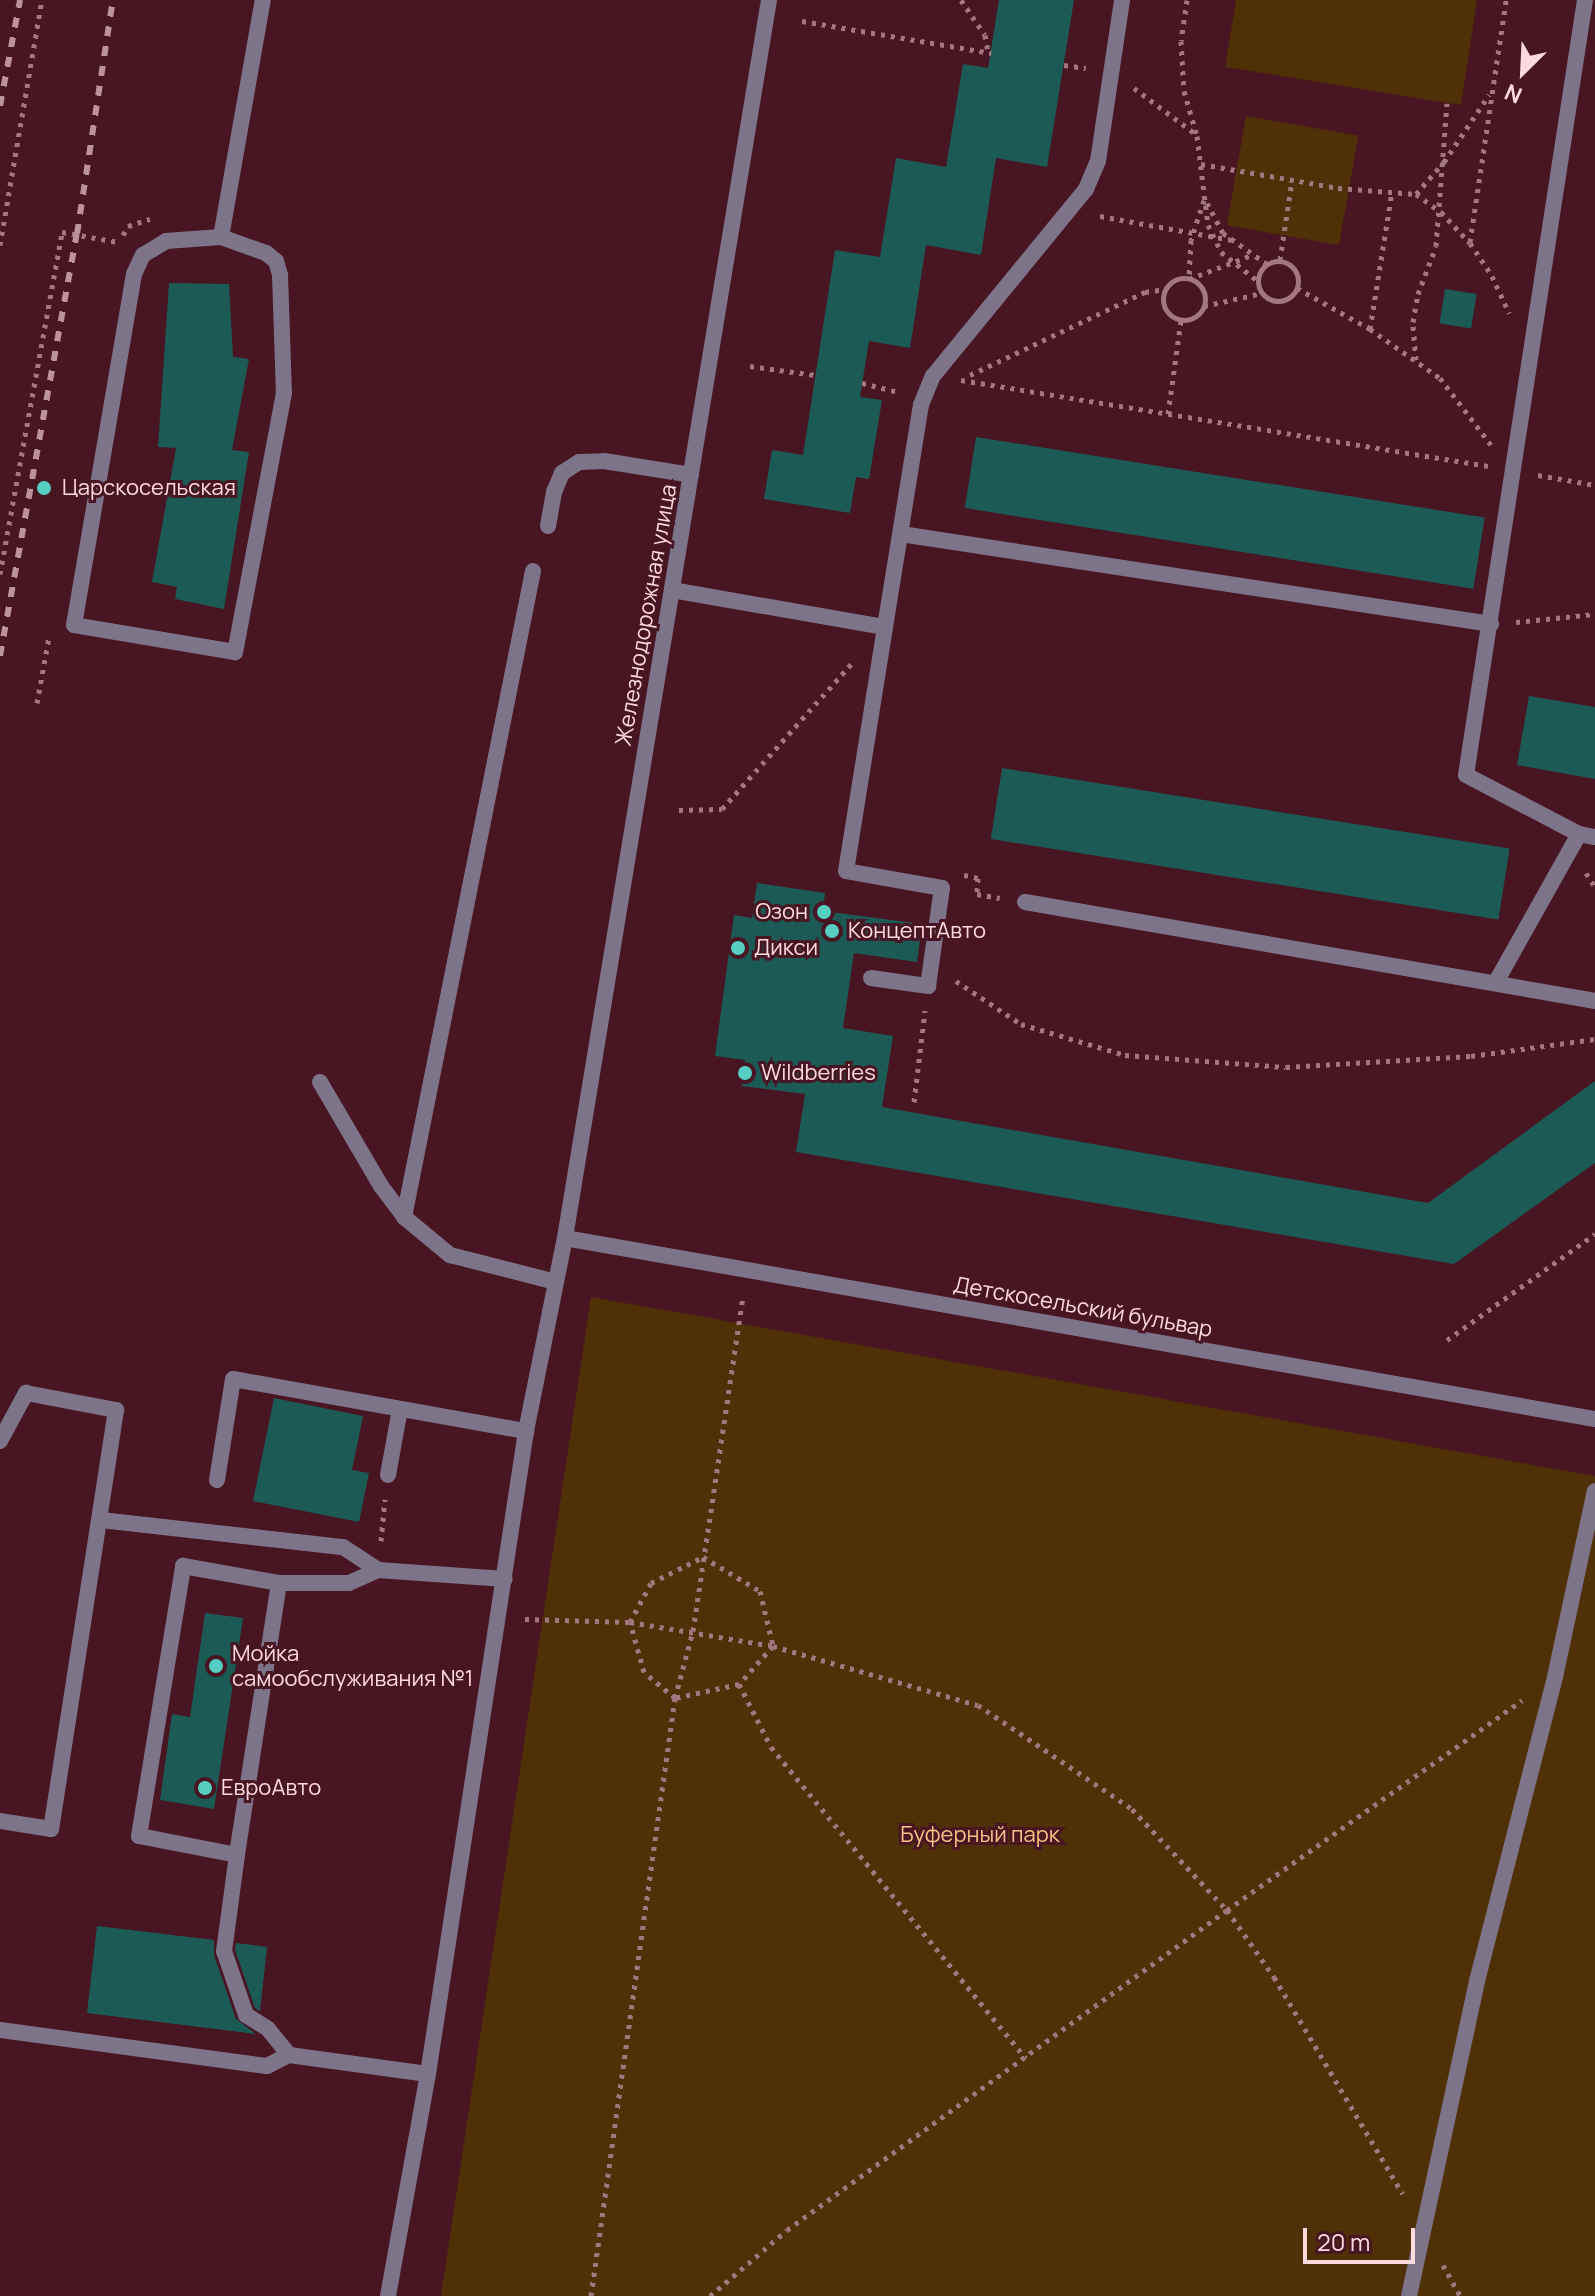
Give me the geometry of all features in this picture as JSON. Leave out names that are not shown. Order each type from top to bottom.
[{"type":"street","points":[[221,237],[263,0]]},
{"type":"street","name":"Железнодорожная улица","points":[[388,2296],[428,2074],[526,1431],[565,1238],[769,0]]},
{"type":"street","points":[[871,978],[928,986],[942,888],[846,871],[921,405],[933,376],[1086,189],[1098,161],[1122,0]]},
{"type":"street","points":[[1496,982],[1587,835],[1466,775],[1585,0]]},
{"type":"street","points":[[221,237],[266,253],[276,261],[280,275],[284,378],[284,393],[235,652],[74,625],[134,274],[143,255],[166,241],[221,237]]},
{"type":"street","points":[[548,526],[554,492],[562,473],[579,462],[604,461],[691,475]]},
{"type":"street","points":[[901,534],[1491,624]]},
{"type":"street","points":[[404,1217],[533,571]]},
{"type":"street","points":[[672,590],[885,627]]},
{"type":"street","points":[[1025,902],[1595,1001]]},
{"type":"street","points":[[320,1082],[381,1186],[404,1217],[450,1255],[556,1282]]},
{"type":"street","name":"Детскосельский бульвар","points":[[565,1238],[1595,1419]]},
{"type":"street","points":[[217,1480],[233,1379],[526,1431]]},
{"type":"street","points":[[0,1441],[26,1393],[116,1410],[51,1829],[0,1821]]},
{"type":"street","points":[[388,1475],[400,1409]]},
{"type":"street","points":[[1409,2296],[1477,1981],[1555,1677],[1595,1491]]},
{"type":"street","points":[[101,1520],[343,1547],[378,1570]]},
{"type":"street","points":[[237,1855],[139,1836],[183,1566],[279,1583],[349,1583],[378,1570],[505,1579]]},
{"type":"street","points":[[279,1583],[224,1951],[246,2015],[268,2029],[289,2055]]},
{"type":"street","points":[[0,2030],[267,2066],[289,2055],[428,2074]]},
{"type":"path","points":[[0,245],[42,0]]},
{"type":"path","points":[[802,21],[990,52],[985,35],[961,0]]},
{"type":"path","points":[[1187,0],[1181,41],[1184,91],[1197,136],[1204,199],[1221,252],[1258,281],[1262,293]]},
{"type":"path","points":[[1470,243],[1506,0]]},
{"type":"path","points":[[1111,71],[1197,136]]},
{"type":"path","points":[[1416,194],[1444,162],[1492,91]]},
{"type":"path","points":[[1416,360],[1413,322],[1418,294],[1436,246],[1447,103]]},
{"type":"path","points":[[1201,164],[1292,181],[1416,194],[1441,212],[1470,243],[1492,276],[1511,317]]},
{"type":"path","points":[[1280,260],[1292,181]]},
{"type":"path","points":[[1370,329],[1392,192]]},
{"type":"path","points":[[1189,279],[1193,234],[1204,199]]},
{"type":"path","points":[[1204,199],[1223,233],[1267,264]]},
{"type":"path","points":[[1069,210],[1232,240]]},
{"type":"path","points":[[0,574],[62,232],[118,242],[128,226],[140,219],[155,219]]},
{"type":"path","points":[[1252,255],[1189,279],[1176,279],[1166,289],[1145,292],[959,380],[1595,485]]},
{"type":"path","points":[[1258,281],[1267,264],[1280,260]]},
{"type":"path","points":[[1166,289],[1165,308],[1181,319],[1194,317],[1204,306],[1262,293],[1279,301],[1291,296],[1297,288],[1296,271],[1280,260]]},
{"type":"path","points":[[1189,279],[1201,286],[1204,306]]},
{"type":"path","points":[[1297,288],[1370,329],[1440,378],[1512,470]]},
{"type":"path","points":[[1168,414],[1181,319]]},
{"type":"path","points":[[750,366],[815,375]]},
{"type":"path","points":[[862,383],[895,389],[921,405]]},
{"type":"path","points":[[1491,624],[1595,614]]},
{"type":"path","points":[[679,810],[722,809],[854,661]]},
{"type":"path","points":[[931,965],[1021,1024],[1125,1055],[1286,1067],[1471,1056],[1595,1039]]},
{"type":"path","points":[[914,1102],[928,986]]},
{"type":"path","points":[[1447,1340],[1595,1234]]},
{"type":"path","points":[[591,2296],[675,1698],[693,1631],[747,1271]]},
{"type":"path","points":[[378,1570],[388,1475]]},
{"type":"path","points":[[675,1698],[644,1672],[630,1622],[651,1583],[703,1557]]},
{"type":"path","points":[[703,1557],[760,1591],[773,1646]]},
{"type":"path","points":[[499,1618],[630,1622],[693,1631],[773,1646],[978,1705],[1132,1809],[1227,1910],[1274,1977],[1425,2231],[1460,2296]]},
{"type":"path","points":[[675,1698],[739,1684],[773,1646]]},
{"type":"path","points":[[710,2296],[787,2230],[1227,1910],[1555,1677]]},
{"type":"path","points":[[739,1684],[771,1747],[1026,2058]]},
{"type":"green space","points":[[1236,0],[1477,0],[1461,105],[1225,67]]},
{"type":"green space","points":[[1246,116],[1358,136],[1339,245],[1227,225]]},
{"type":"green space","name":"Буферный парк","points":[[591,1297],[1595,1476],[1595,2296],[441,2296]]},
{"type":"building","points":[[999,0],[1074,0],[1047,167],[996,158],[981,255],[926,245],[910,348],[869,341],[860,397],[882,400],[869,479],[856,477],[850,513],[764,499],[772,450],[803,455],[835,250],[880,257],[896,158],[946,167],[963,64],[988,68]]},
{"type":"building","points":[[169,283],[229,284],[233,357],[249,359],[232,450],[249,452],[224,609],[175,599],[177,587],[152,582],[176,448],[158,447]]},
{"type":"building","points":[[1445,289],[1477,294],[1471,329],[1440,324]]},
{"type":"building","points":[[976,437],[1485,518],[1473,589],[965,508]]},
{"type":"building","points":[[1529,696],[1595,707],[1595,779],[1517,765]]},
{"type":"building","points":[[1002,768],[1510,848],[1498,920],[991,839]]},
{"type":"building","points":[[757,883],[825,893],[823,911],[922,924],[917,962],[854,953],[843,1028],[893,1036],[882,1107],[1428,1203],[1595,1081],[1595,1163],[1454,1264],[796,1152],[805,1094],[742,1086],[745,1060],[715,1056],[734,915],[752,918]]},
{"type":"building","points":[[274,1398],[363,1416],[352,1470],[369,1473],[359,1522],[253,1501]]},
{"type":"building","name":"Мойка самообслуживания №1","points":[[205,1613],[243,1618],[214,1809],[160,1800],[172,1714],[190,1717]]},
{"type":"building","points":[[97,1926],[214,1940],[214,1955],[236,2019],[256,2034],[87,2013]]},
{"type":"building","points":[[236,1943],[267,1947],[260,2011],[255,2008],[235,1950]]},
{"type":"railway","points":[[0,106],[20,0]]},
{"type":"railway","points":[[0,656],[77,234],[113,0]]},
{"type":"place","name":"Царскосельская","points":[[44,488]]},
{"type":"place","name":"Озон","points":[[824,912]]},
{"type":"place","name":"КонцептАвто","points":[[832,931]]},
{"type":"place","name":"Дикси","points":[[738,948]]},
{"type":"place","name":"Wildberries","points":[[745,1073]]},
{"type":"place","name":"Мойка самообслуживания №1","points":[[216,1666]]},
{"type":"place","name":"ЕвроАвто","points":[[205,1788]]}]
